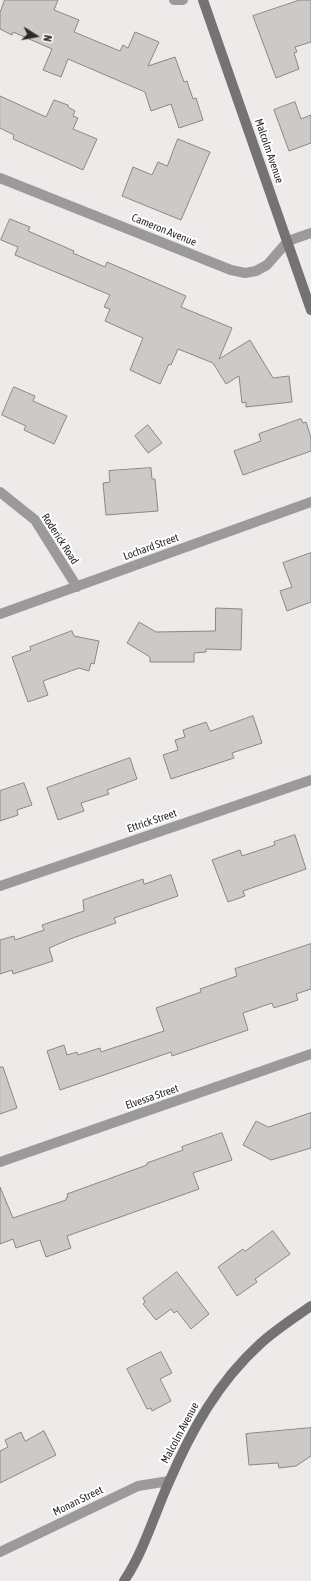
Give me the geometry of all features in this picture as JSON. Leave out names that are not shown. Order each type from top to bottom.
[{"type":"street","points":[[174,0],[183,0]]},
{"type":"street","name":"Malcolm Avenue","points":[[203,0],[311,310]]},
{"type":"street","name":"Cameron Avenue","points":[[0,178],[231,270],[244,273],[256,271],[267,265],[288,241],[311,233]]},
{"type":"street","name":"Roderick Road","points":[[0,492],[35,520],[76,587]]},
{"type":"street","name":"Lochard Street","points":[[0,614],[311,502]]},
{"type":"street","name":"Ettrick Street","points":[[0,886],[311,780]]},
{"type":"street","name":"Elvessa Street","points":[[0,1162],[311,1054]]},
{"type":"street","name":"Malcolm Avenue","points":[[124,1581],[134,1566],[169,1481],[195,1426],[226,1378],[260,1343],[311,1306]]},
{"type":"street","name":"Monan Street","points":[[0,1552],[138,1486],[169,1481]]},
{"type":"building","points":[[5,0],[58,0],[54,10],[79,20],[74,32],[120,51],[123,45],[128,48],[135,32],[159,42],[148,66],[175,57],[184,82],[187,81],[193,99],[196,98],[203,120],[179,128],[171,104],[151,111],[145,92],[68,59],[61,77],[43,70],[52,49],[13,32],[12,35],[0,29],[0,13]]},
{"type":"building","points":[[300,0],[311,0],[311,42],[295,47],[297,52],[294,53],[299,69],[276,78],[253,16]]},
{"type":"building","points":[[0,96],[46,117],[54,100],[68,105],[68,107],[75,111],[73,116],[78,118],[73,129],[97,139],[83,170],[13,139],[14,135],[0,128]]},
{"type":"building","points":[[295,102],[301,119],[311,115],[311,143],[289,151],[274,110]]},
{"type":"building","points":[[178,139],[210,152],[181,220],[122,196],[133,167],[152,175],[158,162],[167,166]]},
{"type":"building","points":[[10,219],[30,227],[28,231],[74,251],[73,253],[105,267],[107,262],[186,296],[181,307],[232,328],[219,359],[250,340],[273,378],[289,376],[292,402],[246,407],[246,402],[242,403],[239,376],[226,384],[213,363],[178,349],[160,384],[130,370],[143,338],[105,321],[110,309],[104,307],[110,295],[15,255],[18,247],[1,240]]},
{"type":"building","points":[[14,387],[35,396],[33,401],[67,416],[54,444],[24,430],[26,426],[2,415]]},
{"type":"building","points":[[301,419],[303,423],[306,422],[311,438],[311,451],[243,475],[234,451],[261,441],[259,434]]},
{"type":"building","points":[[148,425],[162,443],[148,453],[135,436]]},
{"type":"building","points":[[151,468],[152,479],[155,479],[158,511],[106,515],[103,483],[110,482],[109,471]]},
{"type":"building","points":[[311,553],[311,602],[287,611],[280,591],[292,587],[283,563]]},
{"type":"building","points":[[216,608],[242,609],[241,650],[206,649],[206,652],[194,653],[194,662],[150,662],[150,657],[127,643],[139,622],[156,632],[215,631]]},
{"type":"building","points":[[72,631],[74,636],[99,641],[94,664],[91,663],[89,671],[79,668],[43,681],[48,695],[28,702],[12,657],[31,650],[30,647]]},
{"type":"building","points":[[253,716],[262,743],[232,753],[234,758],[171,779],[163,755],[178,750],[175,740],[185,737],[183,730],[206,722],[210,731]]},
{"type":"building","points":[[130,758],[137,779],[107,790],[109,794],[81,803],[84,811],[58,820],[47,788]]},
{"type":"building","points":[[24,783],[32,805],[17,810],[18,815],[0,821],[0,791]]},
{"type":"building","points":[[295,835],[306,869],[243,891],[245,896],[228,902],[212,860],[240,850],[242,856],[275,845],[274,842]]},
{"type":"building","points":[[171,875],[178,896],[114,918],[116,923],[49,948],[53,961],[13,974],[12,970],[0,974],[0,940],[14,936],[15,940],[44,930],[42,925],[84,911],[83,900],[143,879],[144,884]]},
{"type":"building","points":[[311,944],[311,989],[296,994],[298,1000],[274,1008],[272,1003],[243,1013],[248,1030],[172,1056],[171,1052],[60,1090],[47,1051],[64,1045],[67,1055],[77,1052],[78,1055],[100,1048],[101,1052],[164,1031],[156,1008],[201,992],[200,989],[237,976],[235,969]]},
{"type":"building","points":[[0,1067],[3,1067],[17,1108],[0,1114]]},
{"type":"building","points":[[311,1113],[311,1148],[271,1160],[243,1145],[256,1121],[268,1127]]},
{"type":"building","points":[[222,1133],[232,1160],[193,1173],[199,1189],[67,1236],[71,1248],[46,1257],[40,1240],[16,1248],[13,1239],[0,1244],[0,1187],[13,1218],[66,1200],[68,1197],[67,1194],[147,1165],[147,1163],[183,1150],[182,1147]]},
{"type":"building","points":[[273,1231],[290,1254],[255,1279],[257,1282],[237,1296],[218,1267],[243,1249],[245,1251]]},
{"type":"building","points":[[177,1272],[209,1314],[191,1329],[177,1311],[174,1313],[171,1309],[156,1320],[143,1304],[145,1302],[143,1298]]},
{"type":"building","points":[[161,1352],[172,1373],[160,1379],[171,1401],[152,1411],[151,1408],[147,1409],[127,1369]]},
{"type":"building","points":[[311,1428],[311,1456],[296,1466],[279,1468],[278,1463],[249,1465],[246,1434]]},
{"type":"building","points":[[44,1431],[56,1455],[0,1483],[0,1451],[8,1447],[5,1440],[21,1432],[25,1441]]}]
